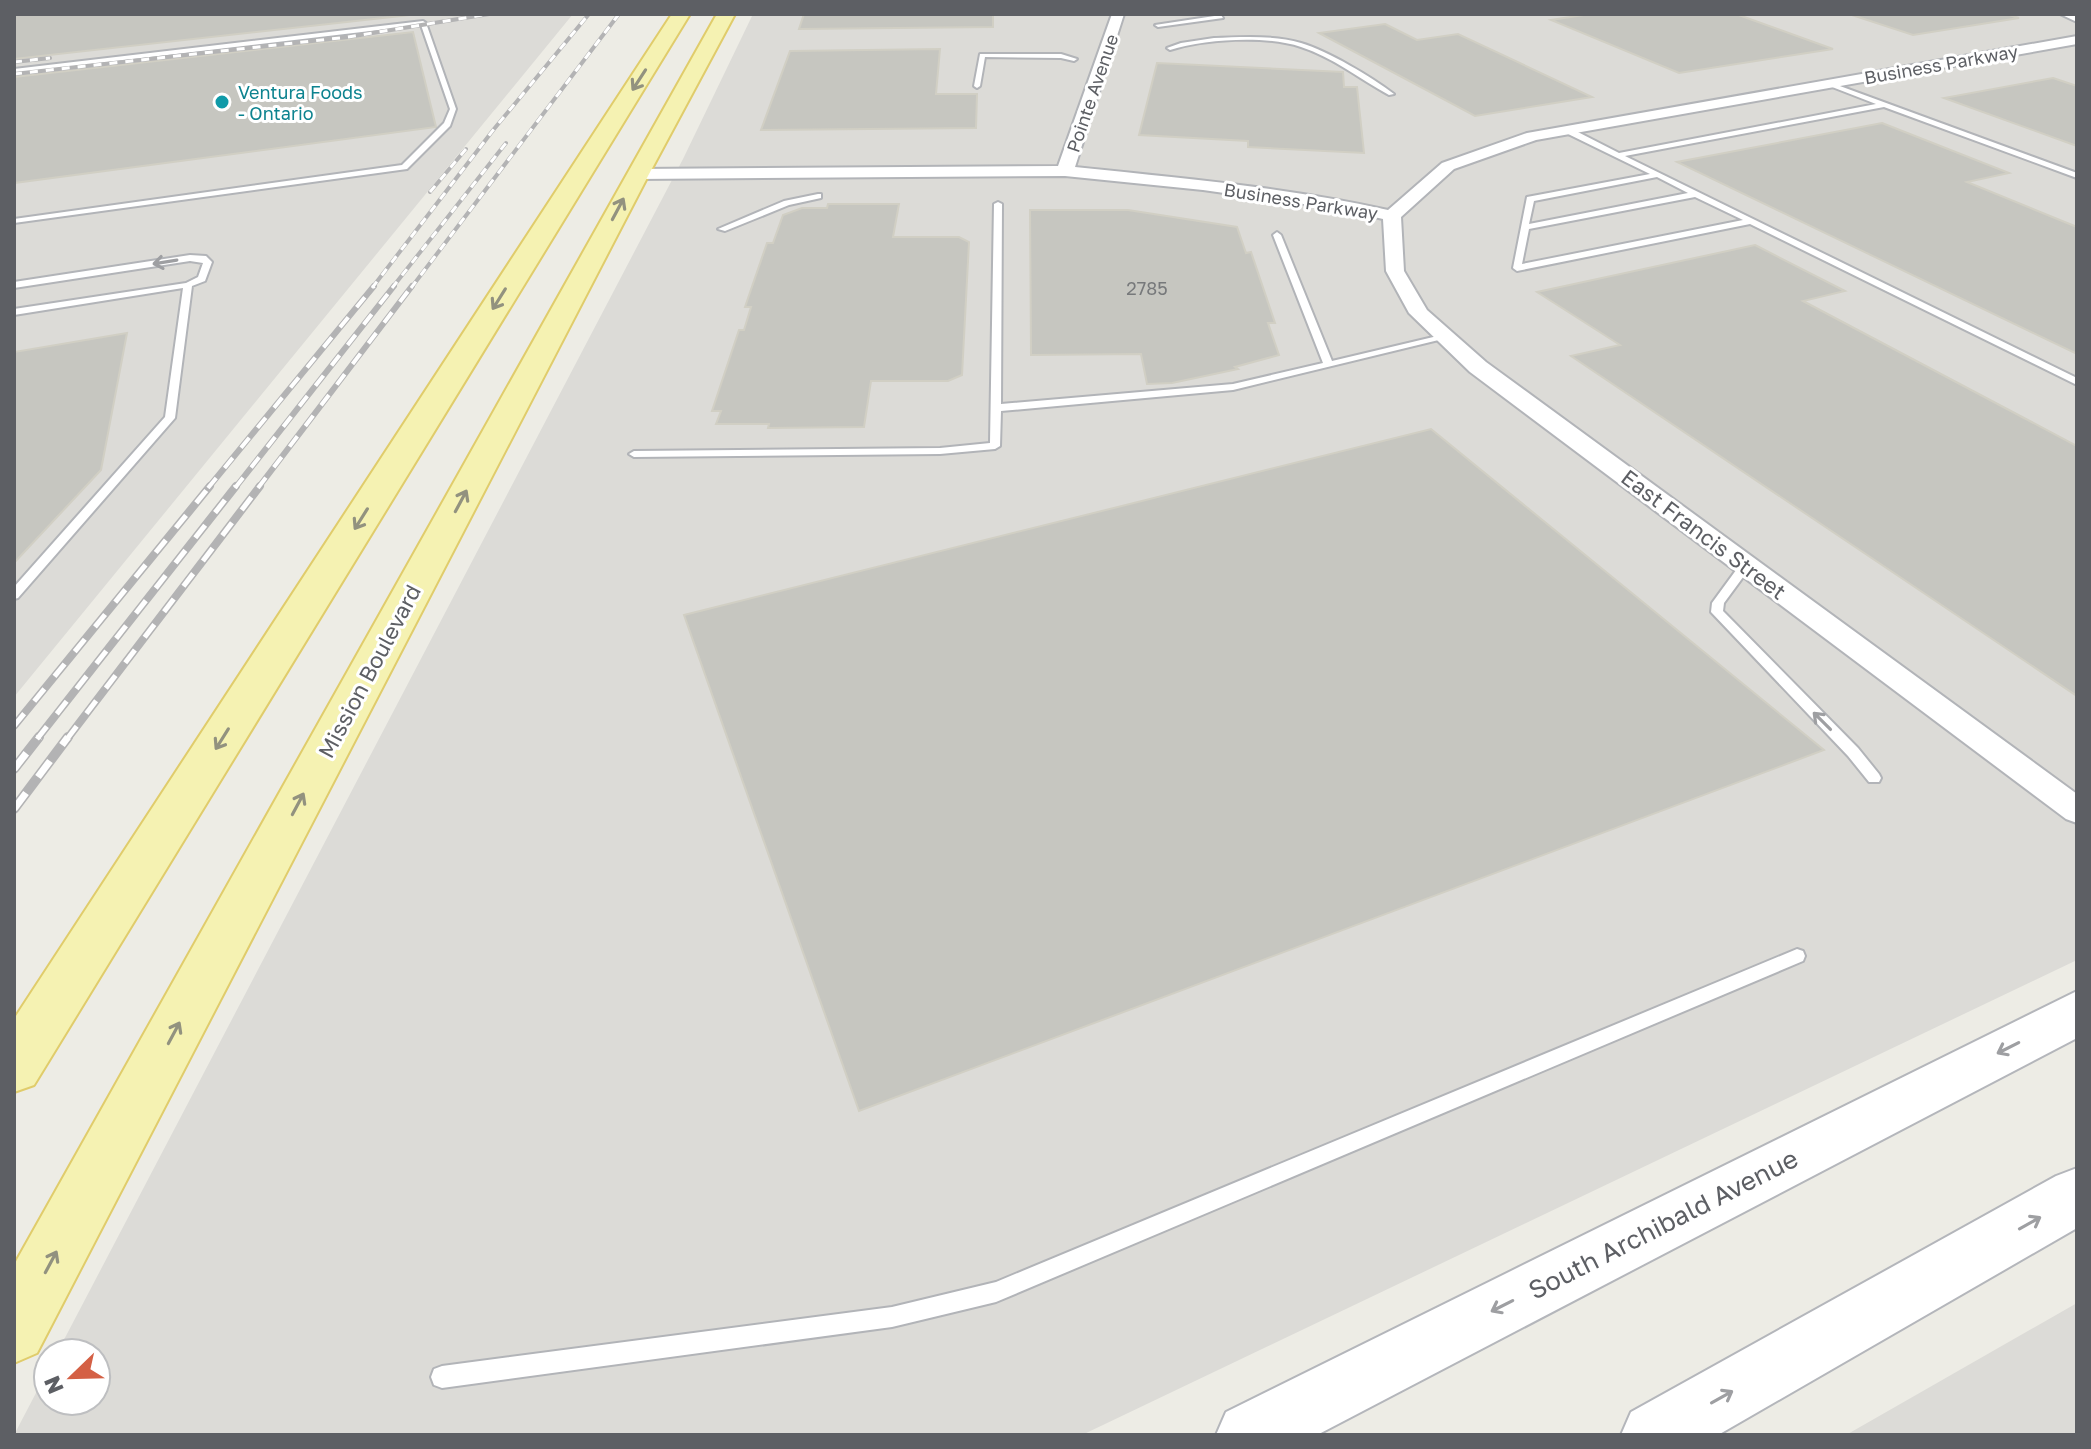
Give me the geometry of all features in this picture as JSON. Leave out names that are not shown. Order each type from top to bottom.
[{"type":"main road","points":[[14,1067],[681,14]]},
{"type":"main road","name":"Mission Boulevard","points":[[14,1330],[726,14]]},
{"type":"main road","name":"South Archibald Avenue","points":[[1249,1435],[2077,1013]]},
{"type":"main road","points":[[1654,1435],[2077,1196]]},
{"type":"street","name":"Pointe Avenue","points":[[1065,171],[1118,14]]},
{"type":"street","points":[[2068,14],[2077,17]]},
{"type":"street","name":"Business Parkway","points":[[637,174],[1065,171],[1203,185],[1339,204],[1392,216],[1448,166],[1533,136],[2077,40]]},
{"type":"street","name":"East Francis Street","points":[[1392,216],[1395,271],[1419,313],[1478,367],[2077,811]]},
{"type":"lane","points":[[1158,25],[1221,17]]},
{"type":"lane","points":[[14,71],[423,23],[453,109],[447,124],[404,167],[14,221]]},
{"type":"lane","points":[[1170,48],[1181,42],[1203,39],[1300,44],[1391,94]]},
{"type":"lane","points":[[977,86],[982,55],[1061,56],[1074,59]]},
{"type":"lane","points":[[1829,84],[2077,176]]},
{"type":"lane","points":[[1618,155],[1887,104]]},
{"type":"lane","points":[[1567,130],[2077,382]]},
{"type":"lane","points":[[1658,175],[1530,199],[1517,268],[1750,221]]},
{"type":"lane","points":[[1525,227],[1696,194]]},
{"type":"lane","points":[[722,229],[787,203],[818,196]]},
{"type":"lane","points":[[634,454],[940,451],[995,446],[998,204]]},
{"type":"lane","points":[[1277,235],[1329,365]]},
{"type":"lane","points":[[14,285],[203,258],[208,262],[202,279],[188,285],[14,312]]},
{"type":"lane","points":[[14,595],[170,418],[188,285]]},
{"type":"lane","points":[[995,408],[1233,387],[1446,337]]},
{"type":"lane","points":[[1746,565],[1718,603],[1717,612],[1853,752],[1874,778]]},
{"type":"lane","points":[[442,1377],[892,1317],[996,1292],[1797,956]]},
{"type":"shaded area","points":[[14,14],[573,14],[14,697]]},
{"type":"shaded area","points":[[753,14],[2077,14],[2077,960],[1082,1435],[14,1435],[32,1401],[32,1417],[112,1417],[112,1337],[65,1337],[683,159]]},
{"type":"shaded area","points":[[2077,1303],[2077,1435],[1846,1435]]},
{"type":"building","points":[[14,14],[419,14],[14,59]]},
{"type":"building","points":[[804,14],[993,14],[993,27],[799,29]]},
{"type":"building","points":[[1590,14],[1736,14],[1833,49],[1679,73],[1551,20]]},
{"type":"building","points":[[2006,14],[2019,18],[1913,35],[1852,15]]},
{"type":"building","points":[[1385,24],[1417,40],[1458,34],[1592,97],[1475,116],[1319,33]]},
{"type":"building","name":"Ventura Foods - Ontario","points":[[413,32],[436,127],[14,183],[14,77]]},
{"type":"building","points":[[940,49],[936,94],[977,94],[976,128],[761,130],[790,51]]},
{"type":"building","points":[[1157,63],[1343,72],[1344,87],[1357,87],[1364,153],[1248,147],[1248,141],[1139,135]]},
{"type":"building","points":[[2053,78],[2077,86],[2077,146],[1944,98]]},
{"type":"building","points":[[1882,123],[2009,173],[1967,182],[2077,227],[2077,354],[1677,162]]},
{"type":"building","points":[[828,204],[899,204],[893,237],[959,237],[969,242],[962,375],[948,381],[871,381],[864,427],[768,428],[769,424],[716,424],[721,411],[712,411],[739,330],[744,330],[751,307],[745,307],[767,243],[773,243],[783,215],[802,208],[827,208]]},
{"type":"building","points":[[1030,210],[1128,210],[1237,227],[1246,253],[1251,252],[1275,323],[1268,323],[1279,355],[1235,367],[1238,369],[1172,383],[1147,384],[1141,354],[1031,355]]},
{"type":"building","points":[[1755,245],[1845,291],[1803,301],[2077,446],[2077,696],[1571,356],[1620,345],[1537,292]]},
{"type":"building","points":[[127,333],[101,470],[14,563],[14,352]]},
{"type":"building","points":[[1431,429],[1824,750],[859,1111],[684,615]]},
{"type":"railway","points":[[14,74],[348,37],[489,14]]},
{"type":"railway","points":[[372,288],[494,129],[589,14]]},
{"type":"railway","points":[[411,288],[619,14]]},
{"type":"railway","points":[[14,62],[50,58]]},
{"type":"railway","points":[[392,288],[506,143]]},
{"type":"railway","points":[[430,192],[466,149]]},
{"type":"railway","points":[[208,488],[374,286]]},
{"type":"railway","points":[[235,488],[394,286]]},
{"type":"railway","points":[[258,488],[412,286]]},
{"type":"railway","points":[[14,726],[210,486]]},
{"type":"railway","points":[[37,739],[236,486]]},
{"type":"railway","points":[[67,739],[260,486]]},
{"type":"railway","points":[[14,769],[39,737]]},
{"type":"railway","points":[[14,809],[68,737]]},
{"type":"place","name":"Ventura Foods - Ontario","points":[[222,102]]}]
